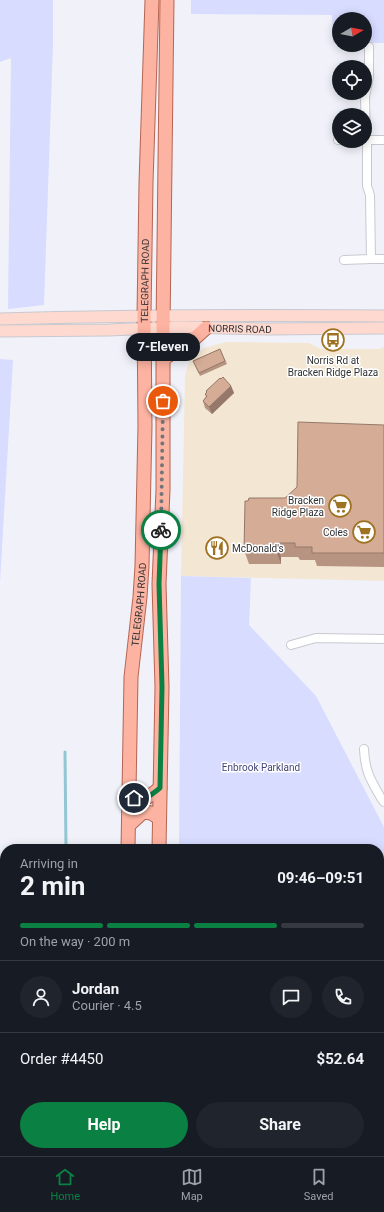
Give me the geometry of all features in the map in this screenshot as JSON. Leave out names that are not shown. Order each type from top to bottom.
[{"type":"main road","name":"TELEGRAPH ROAD","points":[[128,844],[131,677],[142,566],[145,426],[144,316],[146,183],[152,0]]},
{"type":"main road","name":"TELEGRAPH ROAD","points":[[159,844],[162,687],[159,584],[163,490],[163,322],[167,0]]},
{"type":"main road","name":"NORRIS ROAD","points":[[0,319],[144,316],[163,322],[206,328],[384,328]]},
{"type":"main road","name":"NORRIS ROAD","points":[[0,331],[102,331],[144,329],[163,322],[384,316]]},
{"type":"main road","points":[[163,359],[195,338],[206,328]]},
{"type":"main road","points":[[129,795],[143,799],[160,788]]},
{"type":"main road","points":[[129,825],[143,812],[151,813],[159,818]]},
{"type":"street","points":[[365,108],[369,52]]},
{"type":"street","points":[[372,140],[384,140]]},
{"type":"street","points":[[366,148],[367,186],[370,195],[370,259]]},
{"type":"street","points":[[344,260],[384,259]]},
{"type":"street","points":[[291,645],[316,638],[384,639]]},
{"type":"street","points":[[364,749],[367,773],[384,802]]},
{"type":"shaded area","points":[[226,342],[309,343],[321,349],[379,349],[384,347],[384,581],[181,576],[185,375],[193,356],[204,348]]},
{"type":"green space","points":[[0,0],[53,0],[53,45],[44,305],[8,309],[11,58],[0,62]]},
{"type":"green space","points":[[191,0],[384,0],[384,43],[372,43],[372,12],[332,12],[332,15],[191,14]]},
{"type":"green space","points":[[0,359],[13,360],[0,583]]},
{"type":"green space","name":"Enbrook Parkland","points":[[181,576],[251,578],[249,625],[316,696],[384,827],[384,844],[179,844]]},
{"type":"building","points":[[220,349],[225,361],[199,373],[193,361]]},
{"type":"building","points":[[223,377],[231,386],[209,407],[203,401],[207,396],[205,394],[207,392],[206,391]]},
{"type":"building","name":"Bracken Ridge Plaza","points":[[298,422],[384,425],[384,553],[312,553],[312,547],[295,547],[295,543],[276,543],[276,550],[244,550],[245,501],[248,501],[249,498],[285,498],[297,487]]},
{"type":"waterway","points":[[65,752],[66,844]]},
{"type":"way so far","points":[[161,530],[163,490],[163,401]]},
{"type":"place","name":"Norris Rd at Bracken Ridge Plaza","points":[[333,340]]},
{"type":"place","name":"7-Eleven","points":[[163,401]]},
{"type":"place","name":"Bracken Ridge Plaza","points":[[340,506]]},
{"type":"place","name":"Coles","points":[[364,532]]},
{"type":"place","name":"McDonald's","points":[[217,548]]},
{"type":"route","points":[[134,798],[146,798],[160,788],[162,687],[159,584],[161,530]]}]
